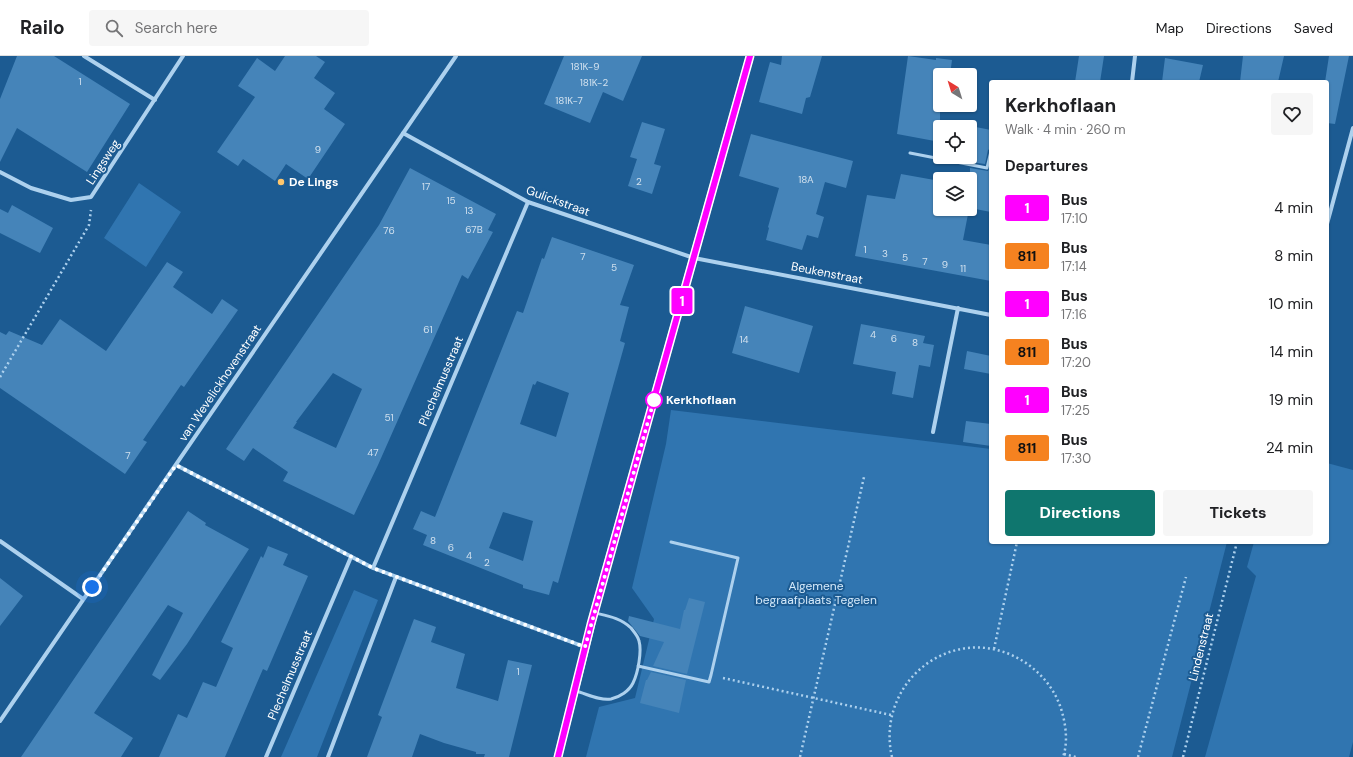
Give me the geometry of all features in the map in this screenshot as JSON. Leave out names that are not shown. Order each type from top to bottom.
[{"type":"street","points":[[84,56],[156,100]]},
{"type":"street","name":"Lingsweg","points":[[0,172],[31,188],[71,200],[92,198],[183,56]]},
{"type":"street","name":"van Wevelickhovenstraat","points":[[0,721],[456,56]]},
{"type":"street","points":[[558,757],[594,613],[750,56]]},
{"type":"street","points":[[1132,80],[1136,56]]},
{"type":"street","points":[[1329,217],[1353,128]]},
{"type":"street","name":"Gulickstraat","points":[[403,133],[528,202],[694,258]]},
{"type":"street","name":"Plechelmusstraat","points":[[373,568],[528,202]]},
{"type":"street","name":"Beukenstraat","points":[[694,258],[989,315]]},
{"type":"street","points":[[934,432],[958,308]]},
{"type":"street","points":[[176,465],[373,568],[585,647]]},
{"type":"street","points":[[0,541],[83,599]]},
{"type":"street","name":"Plechelmusstraat","points":[[266,757],[351,557]]},
{"type":"street","points":[[328,757],[396,577]]},
{"type":"lane","points":[[910,153],[987,168],[989,160]]},
{"type":"lane","points":[[638,666],[709,682],[711,675],[738,558],[671,542]]},
{"type":"lane","points":[[574,691],[604,699],[618,696],[625,693],[633,683],[638,666],[641,652],[639,641],[635,633],[630,627],[617,618],[594,613]]},
{"type":"path","points":[[0,377],[90,225],[92,198]]},
{"type":"path","points":[[800,757],[864,477]]},
{"type":"path","points":[[994,649],[1017,544]]},
{"type":"path","name":"Lindenstraat","points":[[1183,757],[1236,544]]},
{"type":"path","points":[[1138,757],[1186,577]]},
{"type":"path","points":[[892,757],[889,743],[891,715],[901,690],[919,670],[941,655],[967,648],[994,649],[1020,658],[1043,676],[1058,699],[1066,726],[1064,756],[1076,757]]},
{"type":"path","points":[[711,675],[891,715]]},
{"type":"green space","points":[[139,183],[181,212],[146,267],[104,238]]},
{"type":"green space","name":"Algemene begraafplaats Tegelen","points":[[671,410],[989,449],[989,544],[1226,544],[1172,757],[586,757],[599,707],[635,698],[654,619],[632,588],[666,444]]},
{"type":"green space","points":[[1329,464],[1353,470],[1353,742],[1349,757],[1205,757],[1256,576],[1247,567],[1253,544],[1329,544]]},
{"type":"green space","points":[[354,590],[378,600],[317,757],[281,757]]},
{"type":"building","points":[[17,56],[54,56],[130,104],[87,172],[17,128],[0,162],[0,99]]},
{"type":"building","points":[[285,56],[316,56],[325,62],[314,78],[335,93],[324,109],[345,124],[308,179],[286,164],[275,181],[243,159],[238,166],[217,152],[255,97],[238,86],[257,58],[275,71]]},
{"type":"building","points":[[564,56],[642,56],[623,101],[603,92],[590,123],[544,104]]},
{"type":"building","points":[[782,56],[822,56],[810,97],[806,98],[802,114],[759,102],[770,62],[781,65]]},
{"type":"building","points":[[908,56],[936,60],[936,58],[952,60],[951,68],[933,68],[933,112],[940,112],[940,120],[933,120],[933,141],[897,134]]},
{"type":"building","points":[[1079,56],[1104,56],[1100,80],[1075,80]]},
{"type":"building","points":[[1243,56],[1284,56],[1278,80],[1240,80]]},
{"type":"building","points":[[1329,56],[1349,56],[1335,124],[1329,123],[1329,80],[1325,80]]},
{"type":"building","points":[[1165,58],[1203,65],[1199,80],[1162,80]]},
{"type":"building","points":[[642,122],[665,129],[654,164],[661,166],[652,194],[628,186],[637,159],[630,157]]},
{"type":"building","points":[[977,127],[989,130],[989,149],[985,164],[977,163]]},
{"type":"building","points":[[751,134],[853,161],[846,188],[825,182],[816,214],[824,217],[818,238],[807,235],[802,250],[766,240],[768,227],[779,188],[739,176]]},
{"type":"building","points":[[410,168],[496,214],[488,230],[493,232],[468,279],[462,275],[378,465],[354,515],[283,481],[288,472],[253,448],[244,461],[226,449],[379,225]],"holes":[[[333,373],[362,389],[336,448],[293,428]]]},
{"type":"building","points":[[970,168],[988,171],[989,169],[989,212],[977,209],[977,172],[970,172]]},
{"type":"building","points":[[901,174],[933,180],[933,216],[968,216],[963,240],[989,245],[989,281],[855,256],[867,195],[895,199]]},
{"type":"building","points":[[12,205],[53,228],[40,253],[0,233],[0,209],[8,213]]},
{"type":"building","points":[[552,237],[634,265],[620,305],[629,307],[620,341],[625,343],[558,583],[553,581],[549,595],[523,588],[523,585],[423,545],[427,535],[413,529],[421,511],[435,517],[517,311],[523,313],[542,258],[544,259]],"holes":[[[537,381],[569,393],[556,437],[520,424],[533,384],[535,385]],[[503,512],[533,521],[523,561],[489,548]]]},
{"type":"building","points":[[167,262],[183,272],[173,287],[212,314],[222,299],[238,310],[184,387],[181,385],[143,440],[147,442],[125,474],[0,388],[0,332],[6,335],[9,331],[42,345],[60,319],[106,351]]},
{"type":"building","points":[[745,306],[813,326],[799,373],[732,353]]},
{"type":"building","points":[[861,324],[925,336],[923,343],[934,345],[930,367],[919,365],[913,398],[892,394],[896,372],[853,364]]},
{"type":"building","points":[[967,351],[989,356],[989,374],[964,369]]},
{"type":"building","points":[[966,421],[989,424],[989,446],[963,442]]},
{"type":"building","points":[[188,511],[206,523],[205,525],[249,549],[187,644],[160,680],[152,675],[183,613],[168,605],[94,713],[133,738],[121,757],[21,757]]},
{"type":"building","points":[[268,546],[288,554],[283,565],[308,576],[267,671],[263,669],[225,757],[159,757],[178,714],[187,718],[203,682],[216,687],[233,648],[221,642],[261,556],[263,558]]},
{"type":"building","points":[[0,578],[23,596],[0,626]]},
{"type":"building","points":[[689,598],[705,602],[687,674],[653,666],[664,642],[640,636],[628,621],[629,616],[680,629],[684,610]]},
{"type":"building","points":[[414,619],[436,627],[431,642],[465,654],[456,688],[498,701],[508,660],[532,665],[509,757],[484,757],[485,754],[476,754],[476,752],[444,743],[420,734],[412,757],[367,757],[382,717],[378,715]]},
{"type":"building","points":[[651,672],[686,680],[679,713],[640,703],[646,680]]},
{"type":"bus line","name":"1","points":[[558,757],[591,624],[750,56]]},
{"type":"place","name":"De Lings","points":[[281,182]]},
{"type":"place","name":"Kerkhoflaan","points":[[654,400]]},
{"type":"route","points":[[92,587],[176,465],[373,568],[585,647],[654,400]]}]
